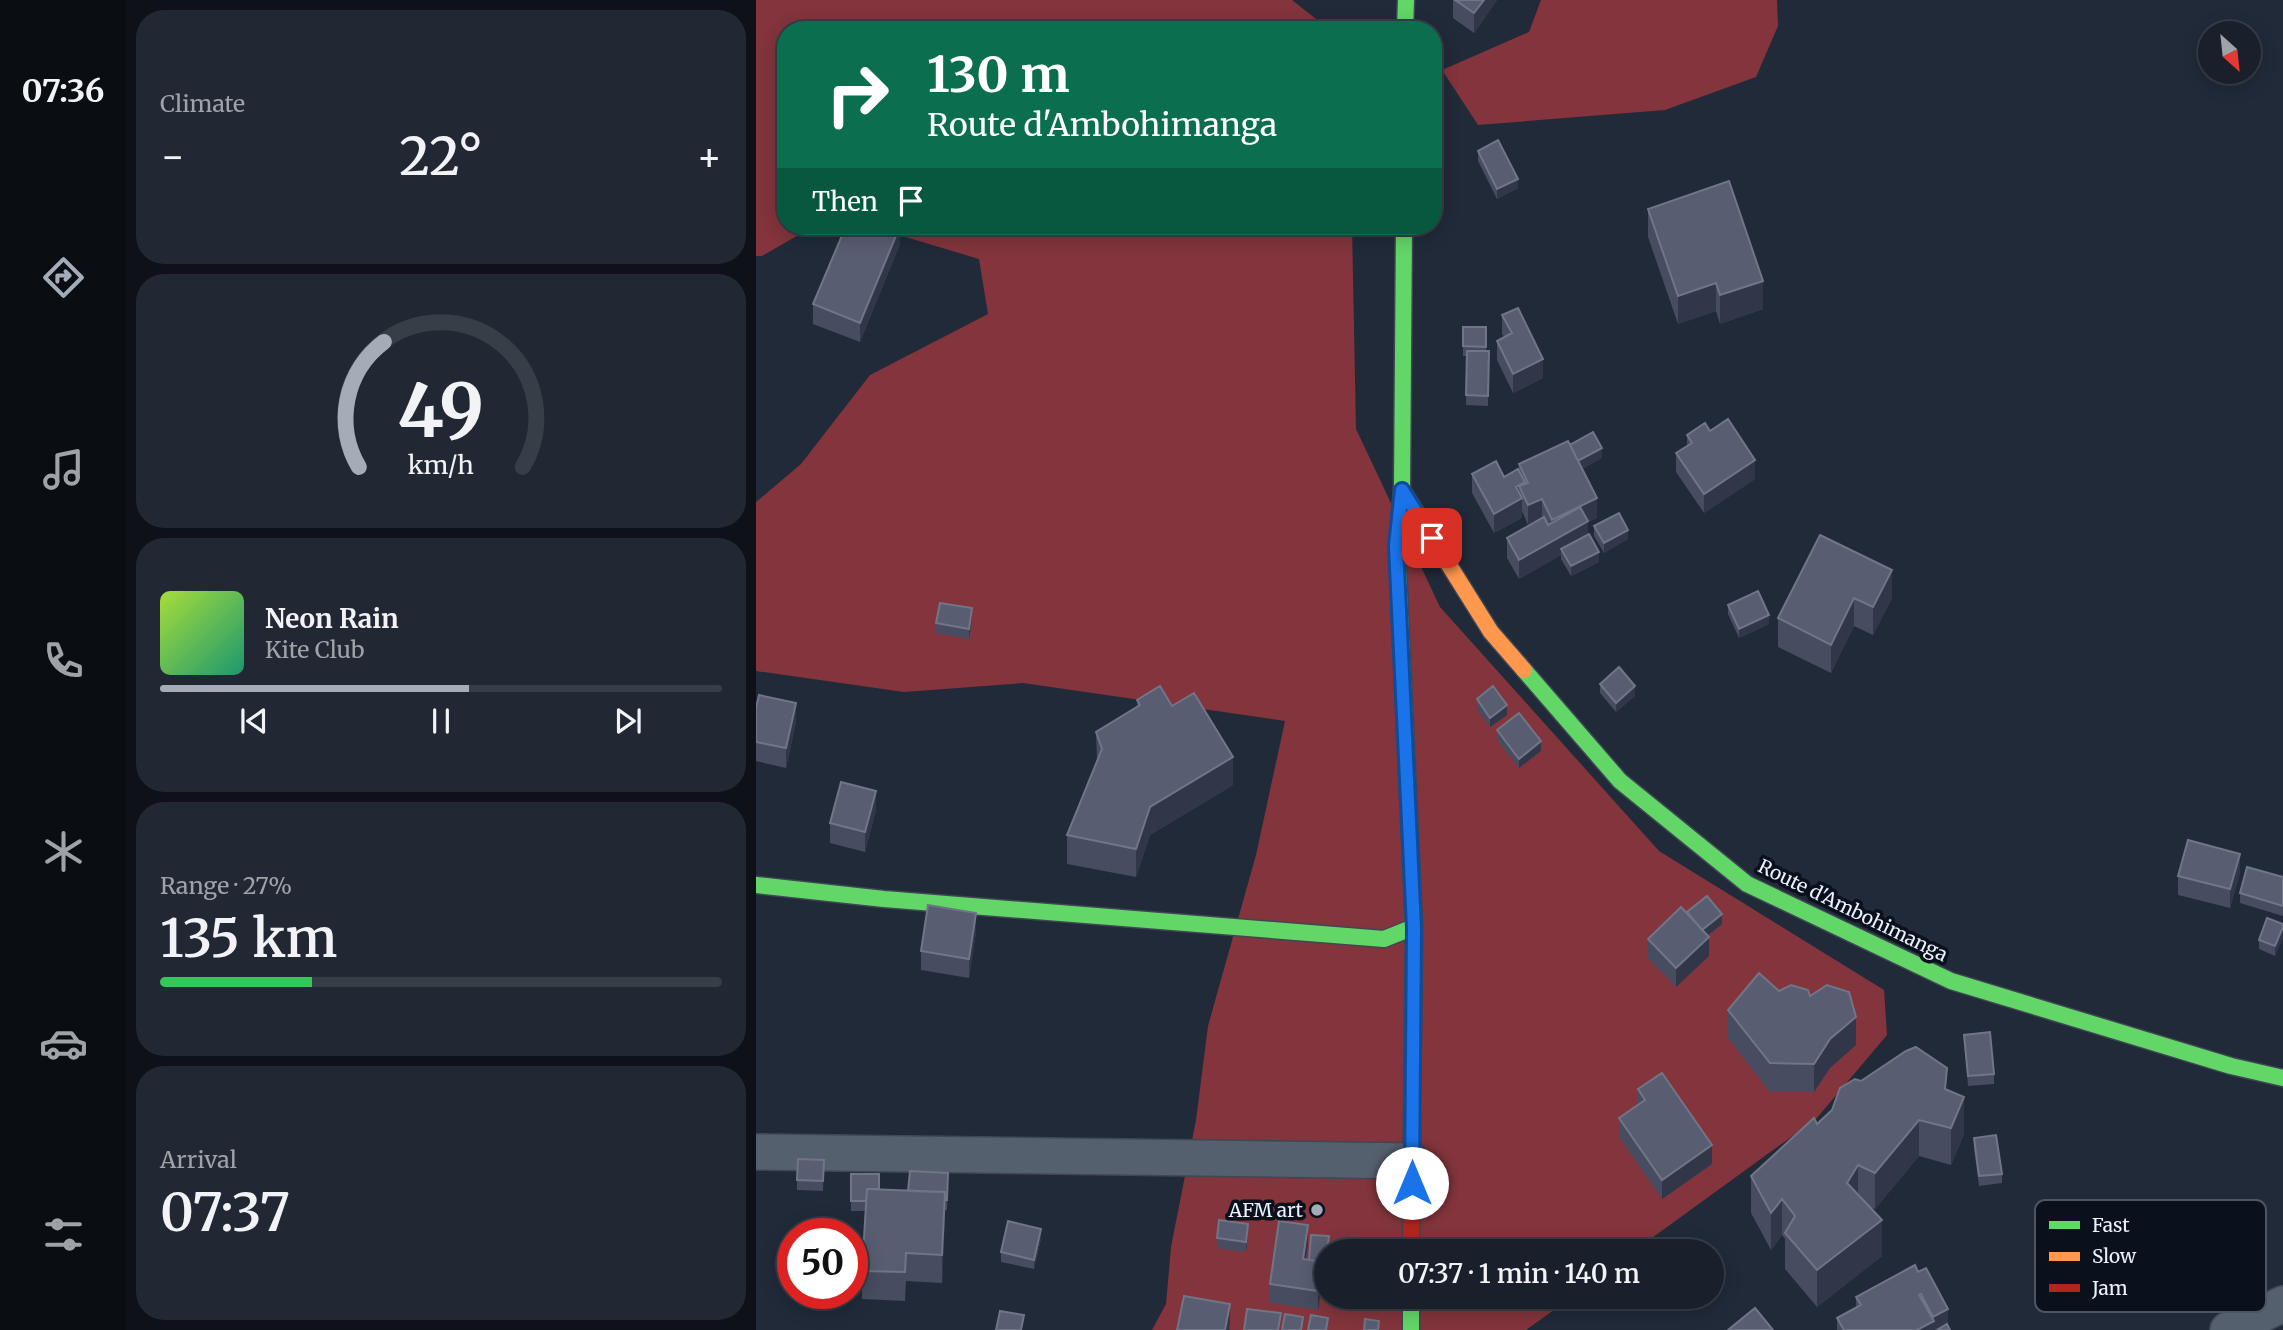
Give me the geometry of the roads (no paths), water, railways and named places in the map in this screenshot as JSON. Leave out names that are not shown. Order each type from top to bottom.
[{"type":"street","points":[[1405,21],[1406,0]]},
{"type":"street","points":[[1404,235],[1402,490],[1396,546],[1414,928],[1411,1239]]},
{"type":"street","name":"Route d'Ambohimanga","points":[[1402,490],[1491,632],[1620,781],[1747,884],[1951,981],[2231,1066],[2283,1078]]},
{"type":"street","points":[[756,885],[884,899],[1384,939],[1414,928]]},
{"type":"street","points":[[756,1152],[1412,1161]]},
{"type":"street","points":[[2228,1330],[2283,1304]]},
{"type":"street","points":[[1410,1330],[1411,1309]]},
{"type":"place","name":"AFM art","points":[[1317,1210]]}]
